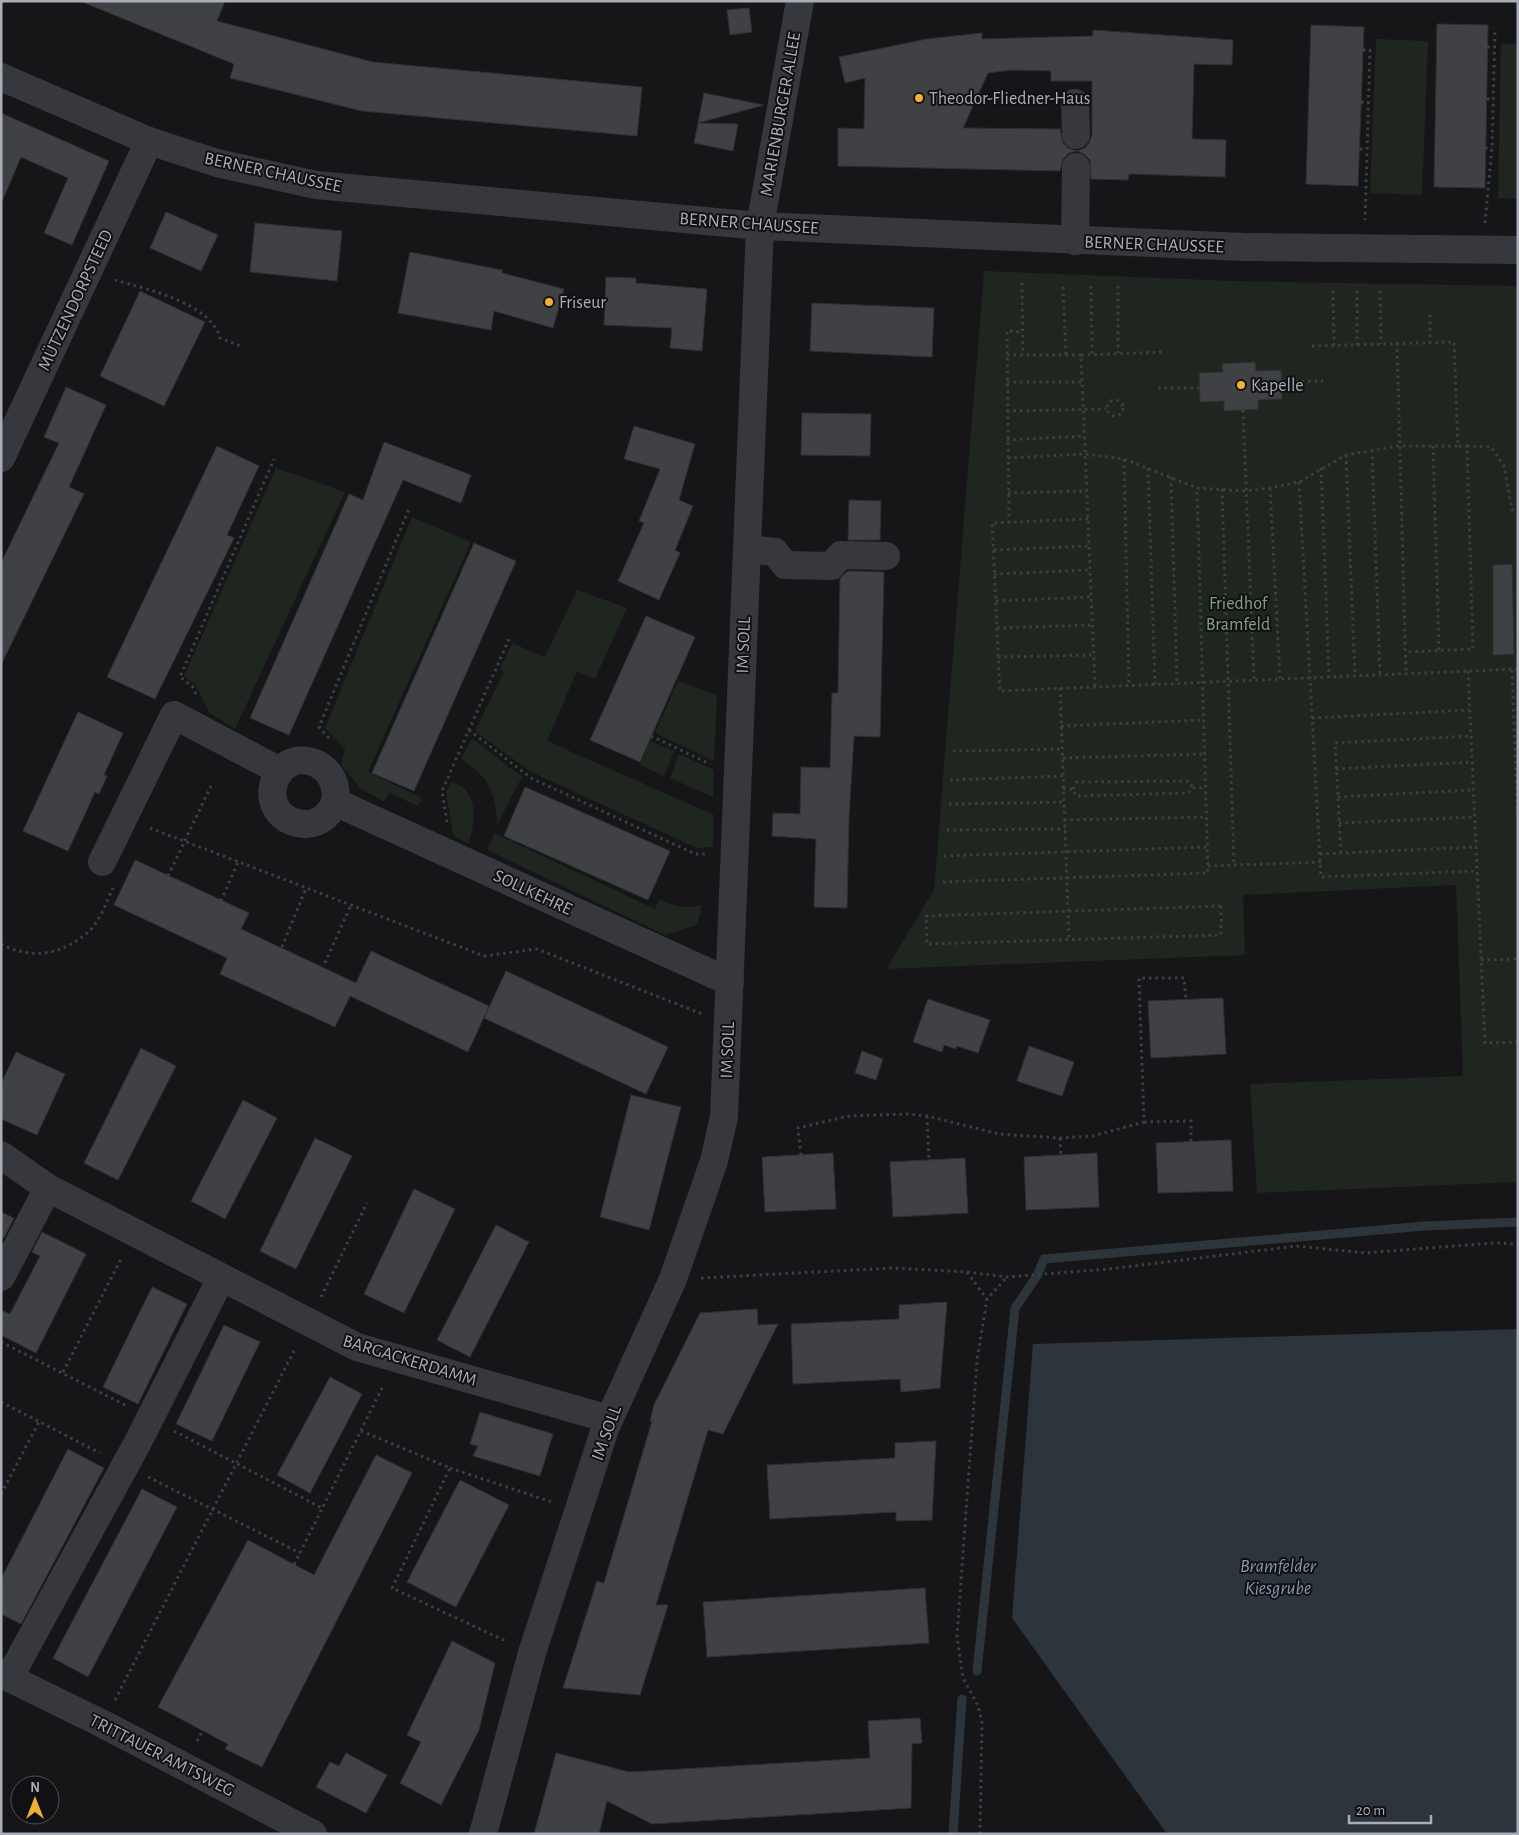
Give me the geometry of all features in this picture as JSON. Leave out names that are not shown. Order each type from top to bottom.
[{"type":"street","name":"MARIENBURGER ALLEE","points":[[760,226],[800,1]]},
{"type":"street","name":"BERNER CHAUSSEE","points":[[1,77],[150,141],[216,163],[316,185],[760,226],[1074,241],[1364,249],[1518,250]]},
{"type":"street","points":[[1075,103],[1076,136]]},
{"type":"street","name":"MÜTZENDORPSTEED","points":[[1,458],[150,141]]},
{"type":"street","points":[[1074,241],[1076,167]]},
{"type":"street","name":"IM SOLL","points":[[483,1834],[532,1653],[609,1419],[673,1280],[714,1161],[724,1116],[760,226]]},
{"type":"street","points":[[747,549],[775,552],[785,565],[831,566],[840,556],[886,556]]},
{"type":"street","points":[[102,862],[174,715],[280,771],[274,781],[273,798],[279,812],[293,822],[307,824],[322,820],[332,809],[334,789]]},
{"type":"street","name":"SOLLKEHRE","points":[[280,771],[290,764],[307,760],[322,766],[334,789],[453,855],[730,982]]},
{"type":"street","name":"BARGACKERDAMM","points":[[1,1155],[48,1188],[357,1347],[609,1419]]},
{"type":"street","points":[[1,1277],[48,1188]]},
{"type":"street","name":"TRITTAUER AMTSWEG","points":[[221,1278],[138,1442],[5,1676],[103,1724],[314,1834]]},
{"type":"path","points":[[1482,251],[1492,148],[1495,28]]},
{"type":"path","points":[[1487,47],[1494,48]]},
{"type":"path","points":[[1363,50],[1370,50],[1364,249]]},
{"type":"path","points":[[1486,99],[1493,99]]},
{"type":"path","points":[[1361,102],[1368,103]]},
{"type":"path","points":[[1486,148],[1492,148]]},
{"type":"path","points":[[1360,149],[1366,149]]},
{"type":"path","points":[[88,272],[174,299],[207,316],[218,329],[220,338],[243,347]]},
{"type":"path","points":[[1022,283],[1023,355]]},
{"type":"path","points":[[1091,286],[1092,354]]},
{"type":"path","points":[[1118,286],[1118,353]]},
{"type":"path","points":[[1063,287],[1066,355]]},
{"type":"path","points":[[1333,291],[1334,346]]},
{"type":"path","points":[[1356,291],[1357,345]]},
{"type":"path","points":[[1380,291],[1381,344]]},
{"type":"path","points":[[1430,315],[1430,342]]},
{"type":"path","points":[[1008,523],[1007,331],[1023,332]]},
{"type":"path","points":[[1312,346],[1454,342],[1458,446]]},
{"type":"path","points":[[1397,343],[1398,446],[1406,675]]},
{"type":"path","points":[[1007,355],[1164,352]]},
{"type":"path","points":[[1081,355],[1095,686]]},
{"type":"path","points":[[1282,382],[1323,381]]},
{"type":"path","points":[[1007,382],[1082,382]]},
{"type":"path","points":[[1158,388],[1199,388]]},
{"type":"path","points":[[1117,400],[1122,404],[1123,411],[1119,416],[1112,417],[1107,413],[1106,409],[1110,401],[1117,400]]},
{"type":"path","points":[[1007,411],[1106,409]]},
{"type":"path","points":[[1242,410],[1254,680]]},
{"type":"path","points":[[1007,440],[1084,436]]},
{"type":"path","points":[[1008,458],[1085,454],[1124,459],[1198,488],[1246,491],[1299,482],[1321,467],[1346,455],[1372,450],[1398,446],[1491,447],[1504,466],[1512,510],[1518,510]]},
{"type":"path","points":[[1433,446],[1439,650]]},
{"type":"path","points":[[1405,652],[1473,649],[1467,446]]},
{"type":"path","points":[[1372,450],[1380,675]]},
{"type":"path","points":[[1346,455],[1355,676]]},
{"type":"path","points":[[199,700],[192,686],[180,677],[274,459]]},
{"type":"path","points":[[1124,459],[1129,685]]},
{"type":"path","points":[[1321,467],[1329,677]]},
{"type":"path","points":[[1148,468],[1155,684]]},
{"type":"path","points":[[1171,477],[1177,683]]},
{"type":"path","points":[[1299,482],[1321,877],[1477,871]]},
{"type":"path","points":[[943,882],[1208,873],[1198,488]]},
{"type":"path","points":[[1270,488],[1280,679]]},
{"type":"path","points":[[1222,489],[1234,865]]},
{"type":"path","points":[[1008,493],[1087,491]]},
{"type":"path","points":[[334,789],[333,760],[337,747],[319,727],[409,509]]},
{"type":"path","points":[[1088,519],[992,523],[1000,691],[1518,669]]},
{"type":"path","points":[[994,550],[1089,546]]},
{"type":"path","points":[[994,574],[1090,570]]},
{"type":"path","points":[[996,601],[1091,598]]},
{"type":"path","points":[[997,628],[1092,625]]},
{"type":"path","points":[[453,855],[442,791],[509,638]]},
{"type":"path","points":[[998,657],[1094,655]]},
{"type":"path","points":[[1512,670],[1518,832]]},
{"type":"path","points":[[1468,671],[1486,1044],[1518,1042]]},
{"type":"path","points":[[1060,688],[1068,940]]},
{"type":"path","points":[[1312,718],[1469,710]]},
{"type":"path","points":[[1062,726],[1204,720]]},
{"type":"path","points":[[469,730],[531,778],[695,854],[735,852]]},
{"type":"path","points":[[651,736],[738,777]]},
{"type":"path","points":[[1341,853],[1335,743],[1471,736]]},
{"type":"path","points":[[953,751],[1062,749]]},
{"type":"path","points":[[1062,758],[1205,754]]},
{"type":"path","points":[[1336,769],[1472,762]]},
{"type":"path","points":[[950,780],[1063,776]]},
{"type":"path","points":[[1073,789],[1077,782],[1188,780],[1193,788]]},
{"type":"path","points":[[168,876],[210,786]]},
{"type":"path","points":[[1073,789],[1076,796],[1188,793],[1193,788],[1206,788]]},
{"type":"path","points":[[1063,789],[1073,789]]},
{"type":"path","points":[[1338,797],[1473,790]]},
{"type":"path","points":[[949,804],[1064,802]]},
{"type":"path","points":[[1339,823],[1475,817]]},
{"type":"path","points":[[1064,820],[1207,818]]},
{"type":"path","points":[[143,826],[484,956],[537,948],[708,1016],[729,1011]]},
{"type":"path","points":[[947,830],[1065,829]]},
{"type":"path","points":[[944,856],[1208,847]]},
{"type":"path","points":[[1320,854],[1476,847]]},
{"type":"path","points":[[221,901],[238,862]]},
{"type":"path","points":[[1208,866],[1321,862]]},
{"type":"path","points":[[1,944],[12,950],[35,955],[49,954],[72,943],[89,932],[114,885]]},
{"type":"path","points":[[282,947],[306,888]]},
{"type":"path","points":[[325,963],[351,905]]},
{"type":"path","points":[[1221,906],[1221,935],[927,944],[926,916],[1068,912],[1221,906]]},
{"type":"path","points":[[1481,960],[1518,959]]},
{"type":"path","points":[[1144,1122],[1138,978],[1184,978],[1186,1000]]},
{"type":"path","points":[[801,1155],[798,1128],[850,1116],[906,1114],[927,1116],[999,1134],[1060,1138],[1093,1136],[1144,1122],[1191,1121],[1191,1142]]},
{"type":"path","points":[[927,1116],[929,1160]]},
{"type":"path","points":[[1060,1138],[1061,1155]]},
{"type":"path","points":[[103,1724],[309,1323],[367,1203]]},
{"type":"path","points":[[63,1372],[134,1232]]},
{"type":"path","points":[[673,1280],[892,1268],[967,1272],[1008,1277],[1109,1269],[1297,1246],[1365,1252],[1495,1243],[1518,1244]]},
{"type":"path","points":[[967,1272],[986,1299]]},
{"type":"path","points":[[980,1834],[982,1723],[978,1706],[963,1678],[957,1636],[976,1360],[986,1299],[1008,1277]]},
{"type":"path","points":[[183,1766],[290,1572],[397,1358]]},
{"type":"path","points":[[1,1494],[39,1422]]},
{"type":"path","points":[[361,1431],[450,1468],[579,1510]]},
{"type":"path","points":[[450,1468],[392,1588],[532,1653]]},
{"type":"green space","points":[[1376,39],[1428,41],[1422,195],[1370,193]]},
{"type":"green space","points":[[1501,44],[1518,44],[1518,199],[1498,198]]},
{"type":"green space","name":"Friedhof Bramfeld","points":[[984,271],[1234,281],[1518,286],[1518,1182],[1257,1193],[1250,1084],[1463,1076],[1456,885],[1243,895],[1245,955],[886,969],[934,890]]},
{"type":"green space","points":[[276,468],[345,492],[235,729],[210,713],[196,686],[184,676]]},
{"type":"green space","points":[[412,517],[471,542],[368,772],[422,798],[418,806],[389,793],[384,802],[361,789],[341,765],[345,749],[325,728]]},
{"type":"green space","points":[[577,590],[627,608],[595,679],[577,671],[547,741],[714,815],[713,847],[697,848],[531,772],[475,731],[504,672],[500,669],[512,643],[545,657]]},
{"type":"green space","points":[[678,681],[717,695],[714,761],[655,733]]},
{"type":"green space","points":[[472,738],[522,777],[497,825],[495,803],[489,786],[478,772],[461,759]]},
{"type":"green space","points":[[650,741],[674,751],[664,776],[640,765]]},
{"type":"green space","points":[[679,754],[714,770],[713,797],[670,778]]},
{"type":"green space","points":[[451,782],[460,786],[471,799],[474,817],[468,844],[453,835],[446,792]]},
{"type":"green space","points":[[494,833],[655,909],[659,899],[681,906],[702,905],[697,925],[665,935],[487,850]]},
{"type":"water","name":"Bramfelder Kiesgrube","points":[[1518,1329],[1518,1834],[1167,1834],[1012,1618],[1033,1344]]},
{"type":"building","points":[[80,1],[225,1],[217,21],[373,62],[642,87],[637,136],[362,111],[230,78],[234,64]]},
{"type":"building","points":[[749,8],[752,32],[730,35],[727,10]]},
{"type":"building","points":[[1437,24],[1488,25],[1485,188],[1434,187]]},
{"type":"building","points":[[1311,25],[1364,27],[1358,186],[1306,184]]},
{"type":"building","name":"Theodor-Fliedner-Haus","points":[[1093,30],[1233,40],[1232,65],[1194,64],[1192,139],[1226,140],[1225,177],[1129,174],[1128,180],[1091,179],[1090,160],[1084,154],[1077,151],[1069,153],[1063,159],[1060,171],[838,166],[838,128],[864,129],[865,78],[845,83],[839,57],[927,39],[982,33],[982,39],[1093,36]],"holes":[[[1011,70],[1051,71],[1051,81],[1092,81],[1092,135],[1085,148],[1077,151],[1068,148],[1063,143],[1060,129],[963,128],[988,73]]]},
{"type":"building","points":[[704,93],[764,105],[698,123]]},
{"type":"building","points":[[1,113],[109,161],[72,245],[44,233],[68,178],[21,157],[1,204]]},
{"type":"building","points":[[698,123],[738,124],[733,151],[694,143]]},
{"type":"building","points":[[166,212],[218,235],[201,271],[150,248]]},
{"type":"building","points":[[255,223],[342,231],[337,281],[250,272]]},
{"type":"building","points":[[410,252],[502,270],[502,273],[564,289],[553,328],[494,311],[491,330],[398,313]]},
{"type":"building","points":[[606,277],[636,278],[636,283],[707,289],[702,351],[670,348],[672,328],[604,325]]},
{"type":"building","points":[[140,291],[205,322],[164,406],[100,376]]},
{"type":"building","points":[[812,303],[934,308],[932,357],[810,351]]},
{"type":"building","name":"Kapelle","points":[[1255,362],[1256,371],[1281,370],[1282,399],[1258,400],[1258,409],[1224,411],[1224,401],[1200,402],[1199,373],[1223,372],[1222,364]]},
{"type":"building","points":[[66,387],[106,405],[69,487],[84,494],[1,665],[1,563],[59,443],[44,437]]},
{"type":"building","points":[[802,413],[871,414],[870,456],[801,455]]},
{"type":"building","points":[[634,426],[695,444],[679,500],[693,506],[675,550],[680,553],[659,600],[618,581],[644,523],[639,521],[660,469],[624,459]]},
{"type":"building","points":[[384,442],[471,475],[461,503],[403,480],[289,735],[250,718],[349,494],[363,500]]},
{"type":"building","points":[[217,446],[259,466],[227,535],[234,538],[155,699],[107,677]]},
{"type":"building","points":[[849,500],[881,501],[880,540],[848,540]]},
{"type":"building","points":[[474,543],[516,561],[414,791],[372,773]]},
{"type":"building","points":[[1512,564],[1514,654],[1493,655],[1493,565]]},
{"type":"building","points":[[848,571],[884,572],[880,737],[854,736],[849,816],[847,908],[814,907],[816,839],[772,836],[773,813],[800,814],[801,767],[830,768],[832,693],[838,693],[840,578]]},
{"type":"building","points":[[646,616],[695,637],[640,762],[590,740]]},
{"type":"building","points":[[78,712],[123,733],[104,775],[107,776],[99,794],[95,792],[68,851],[23,831]]},
{"type":"building","points":[[525,787],[670,851],[648,900],[504,836]]},
{"type":"building","points":[[135,860],[249,913],[241,929],[356,983],[371,951],[489,1006],[468,1052],[350,996],[335,1027],[220,974],[227,958],[114,905]]},
{"type":"building","points":[[506,971],[668,1047],[646,1094],[484,1018]]},
{"type":"building","points":[[1223,998],[1226,1054],[1151,1058],[1148,1001]]},
{"type":"building","points":[[928,999],[990,1020],[978,1053],[957,1046],[956,1049],[944,1045],[942,1052],[913,1042]]},
{"type":"building","points":[[1029,1046],[1074,1062],[1062,1096],[1017,1081]]},
{"type":"building","points":[[141,1048],[176,1066],[118,1180],[84,1163]]},
{"type":"building","points":[[862,1051],[883,1059],[876,1080],[855,1073]]},
{"type":"building","points":[[16,1052],[65,1074],[37,1135],[1,1119],[1,1084]]},
{"type":"building","points":[[631,1095],[681,1107],[649,1230],[600,1217]]},
{"type":"building","points":[[243,1100],[277,1118],[225,1219],[191,1201]]},
{"type":"building","points":[[315,1138],[352,1156],[296,1269],[260,1251]]},
{"type":"building","points":[[1231,1140],[1233,1191],[1158,1193],[1156,1143]]},
{"type":"building","points":[[833,1153],[836,1209],[765,1212],[762,1157]]},
{"type":"building","points":[[1097,1153],[1099,1207],[1026,1210],[1024,1157]]},
{"type":"building","points":[[965,1158],[968,1213],[893,1217],[890,1162]]},
{"type":"building","points":[[414,1189],[455,1209],[404,1313],[364,1294]]},
{"type":"building","points":[[1,1212],[14,1218],[4,1238],[1,1236]]},
{"type":"building","points":[[496,1225],[529,1242],[470,1357],[437,1340]]},
{"type":"building","points":[[42,1232],[86,1254],[36,1353],[1,1335],[1,1310],[10,1314],[40,1256],[32,1252]]},
{"type":"building","points":[[152,1287],[187,1304],[138,1404],[103,1387]]},
{"type":"building","points":[[947,1302],[940,1388],[901,1392],[900,1379],[793,1384],[791,1324],[899,1319],[899,1305]]},
{"type":"building","points":[[757,1309],[758,1325],[778,1324],[723,1434],[708,1430],[656,1605],[668,1605],[640,1695],[563,1688],[597,1581],[604,1583],[652,1421],[650,1421],[654,1405],[700,1313]]},
{"type":"building","points":[[224,1325],[260,1342],[212,1441],[176,1424]]},
{"type":"building","points":[[330,1377],[362,1394],[310,1493],[277,1475]]},
{"type":"building","points":[[480,1412],[553,1434],[540,1476],[473,1456],[478,1446],[470,1444]]},
{"type":"building","points":[[936,1441],[932,1520],[896,1521],[896,1512],[770,1519],[767,1465],[895,1458],[895,1443]]},
{"type":"building","points":[[68,1449],[104,1468],[21,1624],[1,1614],[1,1579]]},
{"type":"building","points":[[376,1455],[412,1473],[262,1767],[225,1749],[228,1744],[158,1707],[248,1540],[314,1575]]},
{"type":"building","points":[[460,1480],[509,1505],[456,1607],[407,1582]]},
{"type":"building","points":[[142,1489],[177,1507],[88,1677],[53,1658]]},
{"type":"building","points":[[925,1588],[929,1643],[707,1657],[703,1602]]},
{"type":"building","points":[[452,1641],[495,1663],[479,1730],[441,1805],[400,1783],[421,1742],[407,1735]]},
{"type":"building","points":[[920,1718],[922,1743],[912,1744],[911,1808],[652,1824],[607,1801],[599,1834],[534,1834],[556,1753],[629,1772],[870,1758],[868,1721]]},
{"type":"building","points":[[346,1753],[387,1775],[366,1813],[316,1787],[330,1762],[339,1766]]},
{"type":"waterway","points":[[977,1671],[1015,1308],[1037,1276],[1044,1259],[1425,1226],[1518,1222]]},
{"type":"waterway","points":[[953,1834],[962,1699]]},
{"type":"place","name":"Theodor-Fliedner-Haus","points":[[919,98]]},
{"type":"place","name":"Friseur","points":[[549,302]]},
{"type":"place","name":"Kapelle","points":[[1241,385]]}]
